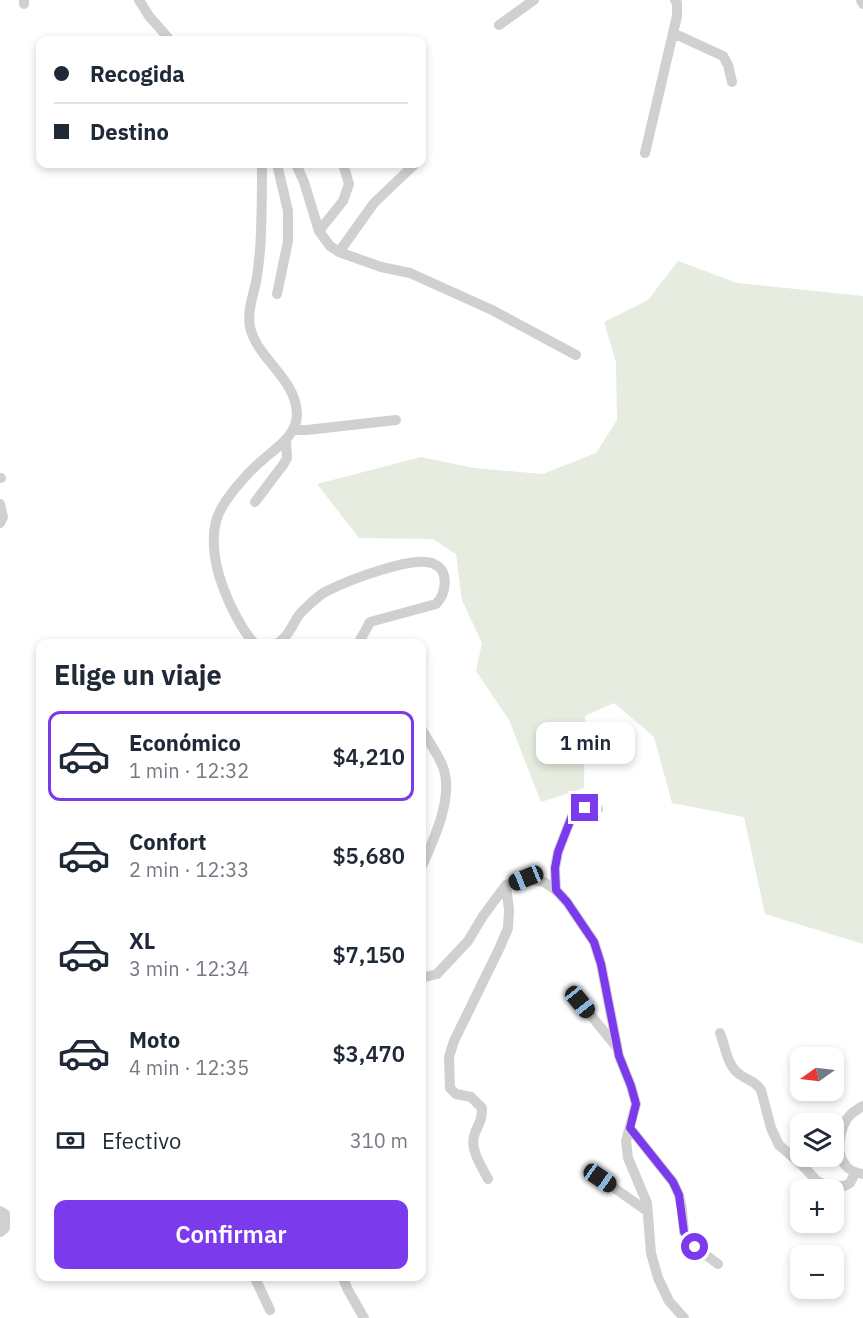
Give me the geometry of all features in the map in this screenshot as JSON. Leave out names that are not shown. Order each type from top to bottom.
[{"type":"street","points":[[139,0],[166,36]]},
{"type":"street","points":[[499,25],[534,0]]},
{"type":"street","points":[[645,153],[674,33],[677,16],[675,0]]},
{"type":"street","points":[[674,33],[723,56],[732,82]]},
{"type":"street","points":[[250,639],[226,596],[220,580],[214,540],[217,519],[233,491],[261,461],[286,440],[293,430],[297,412],[290,389],[258,345],[250,327],[250,303],[256,283],[260,250],[262,168]]},
{"type":"street","points":[[277,294],[288,241],[288,212],[278,168]]},
{"type":"street","points":[[298,168],[319,231],[330,246],[339,252],[381,267],[410,273],[492,310],[576,355]]},
{"type":"street","points":[[319,231],[343,201],[349,184],[344,168]]},
{"type":"street","points":[[339,252],[374,203],[411,168]]},
{"type":"street","points":[[293,430],[396,420]]},
{"type":"street","points":[[255,502],[284,465],[286,440]]},
{"type":"street","points":[[0,504],[3,517],[0,523]]},
{"type":"street","points":[[283,639],[300,613],[325,592],[402,564],[420,561],[434,563],[439,567],[445,585],[441,599],[436,604],[370,622],[361,639]]},
{"type":"street","points":[[426,737],[443,768],[446,791],[436,832],[426,856]]},
{"type":"street","points":[[556,890],[555,868],[558,852],[572,816],[585,808],[598,809]]},
{"type":"street","points":[[426,976],[437,974],[468,941],[506,885],[526,878],[544,882],[556,890],[567,902],[594,942],[607,988],[617,1048],[636,1104],[626,1141],[628,1158],[647,1203],[651,1253],[658,1278],[669,1301],[684,1318]]},
{"type":"street","points":[[488,1179],[476,1153],[473,1139],[482,1118],[482,1108],[471,1097],[456,1094],[450,1088],[448,1057],[508,928],[509,910],[506,885]]},
{"type":"street","points":[[580,1002],[617,1048]]},
{"type":"street","points":[[720,1033],[732,1067],[758,1085],[761,1090],[771,1128],[779,1145],[817,1181],[827,1186],[844,1186],[859,1173],[846,1166],[839,1142],[841,1130],[846,1122],[852,1113],[863,1106]]},
{"type":"street","points":[[630,1128],[673,1182],[679,1195],[684,1232],[695,1247],[718,1264]]},
{"type":"street","points":[[600,1178],[648,1210]]},
{"type":"street","points":[[0,1211],[5,1214],[6,1219],[5,1228],[0,1232]]},
{"type":"street","points":[[256,1281],[270,1310]]},
{"type":"street","points":[[344,1281],[364,1318]]},
{"type":"shaded area","points":[[678,261],[737,283],[863,296],[863,944],[765,914],[744,817],[672,803],[654,737],[614,703],[585,716],[584,788],[541,802],[509,720],[476,671],[482,643],[462,600],[456,554],[433,539],[359,538],[317,484],[421,457],[474,468],[543,474],[596,453],[617,420],[616,362],[604,322],[648,300]]},
{"type":"route","points":[[585,808],[572,816],[558,852],[555,868],[556,890],[567,902],[594,942],[601,964],[619,1056],[636,1104],[630,1128],[673,1182],[679,1195],[684,1232],[695,1247]]}]
